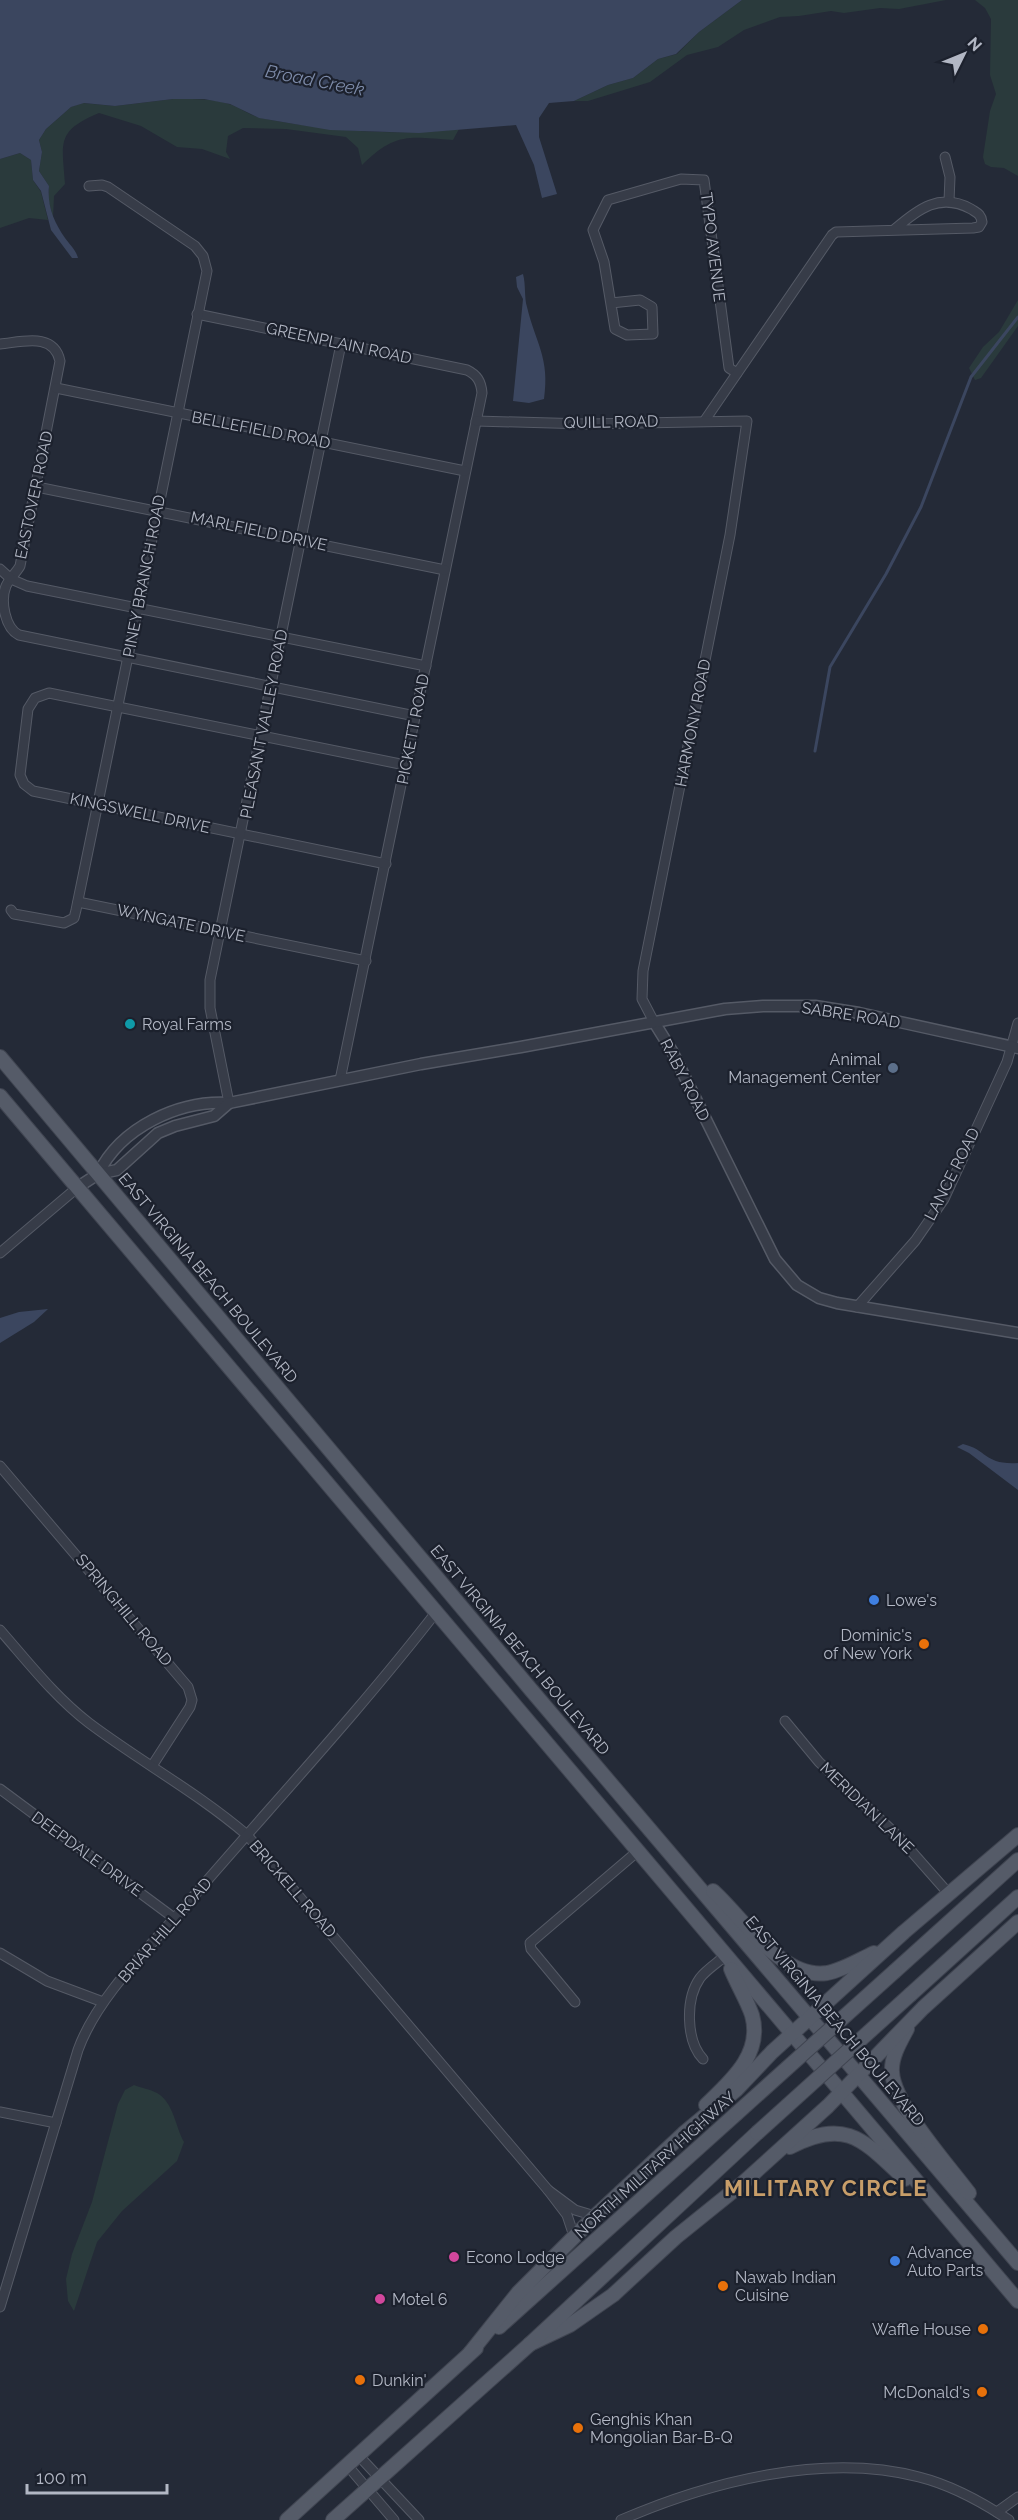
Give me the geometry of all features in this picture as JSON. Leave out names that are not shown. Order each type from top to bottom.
[{"type":"main road","name":"EAST VIRGINIA BEACH BOULEVARD","points":[[0,1057],[532,1691],[1018,2263]]},
{"type":"main road","points":[[0,1096],[1018,2301]]},
{"type":"main road","points":[[470,2353],[518,2293],[595,2216],[737,2089],[792,2033],[889,1945],[1018,1835]]},
{"type":"main road","name":"NORTH MILITARY HIGHWAY","points":[[287,2520],[1018,1860]]},
{"type":"main road","points":[[683,1867],[727,1904],[774,1953],[796,1969],[808,1973],[829,1973],[840,1970],[889,1945]]},
{"type":"main road","points":[[333,2520],[530,2344],[757,2133],[1018,1898]]},
{"type":"main road","points":[[530,2344],[570,2325],[614,2295],[842,2092],[922,2008],[1018,1922]]},
{"type":"main road","points":[[645,2169],[740,2070],[752,2048],[754,2037],[752,2014],[725,1956]]},
{"type":"main road","points":[[922,2008],[906,2031],[897,2050],[892,2071],[895,2088],[907,2110],[994,2227],[1006,2249]]},
{"type":"main road","points":[[772,2156],[809,2137],[826,2133],[845,2133],[877,2153],[942,2212]]},
{"type":"street","points":[[945,157],[951,177],[949,201]]},
{"type":"street","name":"TYPO AVENUE","points":[[611,303],[640,300],[652,307],[653,334],[627,335],[615,329],[604,262],[593,230],[608,200],[681,180],[704,180],[729,368],[737,374]]},
{"type":"street","name":"PINEY BRANCH ROAD","points":[[78,902],[207,271],[201,252],[108,187],[89,186]]},
{"type":"street","points":[[705,420],[796,286],[836,232],[973,228],[981,225],[982,218],[979,213],[965,205],[949,201],[927,204],[895,229]]},
{"type":"street","name":"GREENPLAIN ROAD","points":[[197,314],[466,370],[478,378]]},
{"type":"street","name":"EASTOVER ROAD","points":[[0,344],[40,340],[51,344],[59,354],[60,361],[20,566],[4,589],[3,598],[9,628],[14,632],[128,658]]},
{"type":"street","name":"PLEASANT VALLEY ROAD","points":[[229,1103],[210,1008],[209,991],[340,344]]},
{"type":"street","name":"PICKETT ROAD","points":[[340,1080],[482,393],[478,378]]},
{"type":"street","name":"BELLEFIELD ROAD","points":[[56,388],[465,471]]},
{"type":"street","name":"QUILL ROAD","points":[[476,421],[586,424],[747,421]]},
{"type":"street","name":"HARMONY ROAD","points":[[654,1022],[642,999],[643,971],[730,535],[747,421]]},
{"type":"street","name":"MARLFIELD DRIVE","points":[[37,487],[446,570]]},
{"type":"street","points":[[0,569],[11,579],[27,586],[426,666]]},
{"type":"street","points":[[128,658],[415,716]]},
{"type":"street","name":"KINGSWELL DRIVE","points":[[119,706],[49,693],[35,698],[28,709],[21,763],[21,778],[28,788],[386,864]]},
{"type":"street","points":[[119,706],[405,765]]},
{"type":"street","points":[[11,910],[14,914],[64,923],[74,918],[78,902]]},
{"type":"street","name":"WYNGATE DRIVE","points":[[78,902],[366,961]]},
{"type":"street","name":"SABRE ROAD","points":[[654,1022],[725,1009],[815,1006],[859,1013],[1015,1048]]},
{"type":"street","name":"RABY ROAD","points":[[98,1174],[106,1158],[146,1124],[160,1115],[207,1102],[229,1103],[340,1080],[654,1022],[672,1051],[775,1259],[785,1273],[819,1298],[856,1307],[1018,1333]]},
{"type":"street","name":"LANCE ROAD","points":[[856,1307],[915,1241],[944,1199],[1015,1048],[1018,1023]]},
{"type":"street","name":"RABY ROAD","points":[[98,1174],[117,1170],[158,1133],[175,1125],[214,1116],[229,1103]]},
{"type":"street","points":[[0,1252],[78,1187],[98,1174]]},
{"type":"street","name":"SPRINGHILL ROAD","points":[[0,1466],[188,1687],[192,1700],[190,1707],[152,1766]]},
{"type":"street","name":"BRIAR HILL ROAD","points":[[0,2307],[84,2034],[103,2002],[437,1611]]},
{"type":"street","name":"BRICKELL ROAD","points":[[0,1630],[66,1703],[89,1723],[223,1815],[247,1835],[548,2190],[567,2215],[574,2236]]},
{"type":"street","name":"MERIDIAN LANE","points":[[785,1721],[819,1761],[898,1836],[949,1894]]},
{"type":"street","name":"DEEPDALE DRIVE","points":[[0,1789],[174,1918]]},
{"type":"street","points":[[575,2002],[531,1949],[531,1943],[638,1851]]},
{"type":"street","points":[[0,1953],[47,1981],[103,2002]]},
{"type":"street","points":[[703,2059],[690,2035],[693,1998],[700,1978],[725,1956]]},
{"type":"street","points":[[0,2112],[56,2123]]},
{"type":"street","name":"BRICKELL ROAD","points":[[548,2190],[575,2210],[595,2216]]},
{"type":"street","points":[[358,2456],[419,2520]]},
{"type":"street","points":[[347,2465],[394,2520]]},
{"type":"street","points":[[621,2520],[654,2506],[736,2481],[825,2469],[849,2469],[918,2477],[952,2489],[1009,2520]]},
{"type":"street","points":[[997,2512],[1018,2497]]},
{"type":"shaded area","points":[[742,0],[946,0],[899,9],[880,8],[844,13],[831,11],[780,17],[744,30],[718,47],[687,55],[650,82],[588,101],[574,101],[608,85],[633,78],[658,59],[677,54],[699,32]]},
{"type":"shaded area","points":[[975,0],[1018,0],[1018,176],[1004,168],[985,164],[983,157],[990,111],[996,94],[990,75],[991,19],[985,8]]},
{"type":"shaded area","points":[[173,99],[218,101],[261,118],[335,129],[410,132],[459,129],[453,140],[413,138],[394,142],[374,154],[362,165],[358,148],[346,137],[286,129],[243,128],[228,136],[226,152],[230,159],[202,149],[177,147],[141,126],[99,113],[75,126],[65,139],[63,158],[65,184],[54,196],[53,217],[48,199],[49,186],[39,171],[42,152],[39,140],[46,129],[71,107],[83,103],[115,106]]},
{"type":"shaded area","points":[[20,153],[31,160],[33,180],[41,192],[48,220],[29,218],[0,228],[0,159]]},
{"type":"shaded area","points":[[1018,300],[1018,326],[981,378],[975,380],[969,368],[983,347],[999,332]]},
{"type":"shaded area","points":[[134,2085],[163,2097],[171,2109],[184,2142],[177,2161],[122,2211],[97,2242],[74,2311],[68,2301],[66,2279],[72,2254],[92,2202],[118,2104],[125,2090]]},
{"type":"water","name":"Broad Creek","points":[[0,0],[742,0],[699,32],[676,54],[658,59],[633,78],[608,85],[574,101],[549,103],[539,118],[539,137],[557,194],[542,198],[534,165],[516,125],[419,133],[330,130],[259,118],[230,104],[204,99],[173,99],[115,106],[84,103],[71,107],[46,129],[39,140],[42,152],[39,171],[49,186],[50,207],[55,220],[78,258],[72,258],[51,230],[41,191],[33,180],[31,160],[20,153],[0,159]]},
{"type":"water","points":[[523,274],[526,303],[544,362],[545,373],[544,399],[529,403],[513,401],[523,299],[517,287],[516,277]]},
{"type":"water","points":[[48,1309],[34,1322],[0,1343],[0,1318],[19,1312]]},
{"type":"water","points":[[963,1444],[999,1462],[1018,1463],[1018,1490],[969,1453],[957,1447]]},
{"type":"waterway","points":[[815,751],[830,667],[886,574],[921,507],[971,377],[1018,317]]},
{"type":"place","name":"Royal Farms","points":[[130,1024]]},
{"type":"place","name":"Animal Management Center","points":[[893,1068]]},
{"type":"place","name":"Lowe's","points":[[874,1600]]},
{"type":"place","name":"Dominic's of New York","points":[[924,1644]]},
{"type":"place","name":"Econo Lodge","points":[[454,2257]]},
{"type":"place","name":"Advance Auto Parts","points":[[895,2261]]},
{"type":"place","name":"Nawab Indian Cuisine","points":[[723,2286]]},
{"type":"place","name":"Motel 6","points":[[380,2299]]},
{"type":"place","name":"Waffle House","points":[[983,2329]]},
{"type":"place","name":"Dunkin'","points":[[360,2380]]},
{"type":"place","name":"McDonald's","points":[[982,2392]]},
{"type":"place","name":"Genghis Khan Mongolian Bar-B-Q","points":[[578,2428]]},
{"type":"district","name":"MILITARY CIRCLE","points":[[826,2188]]}]
